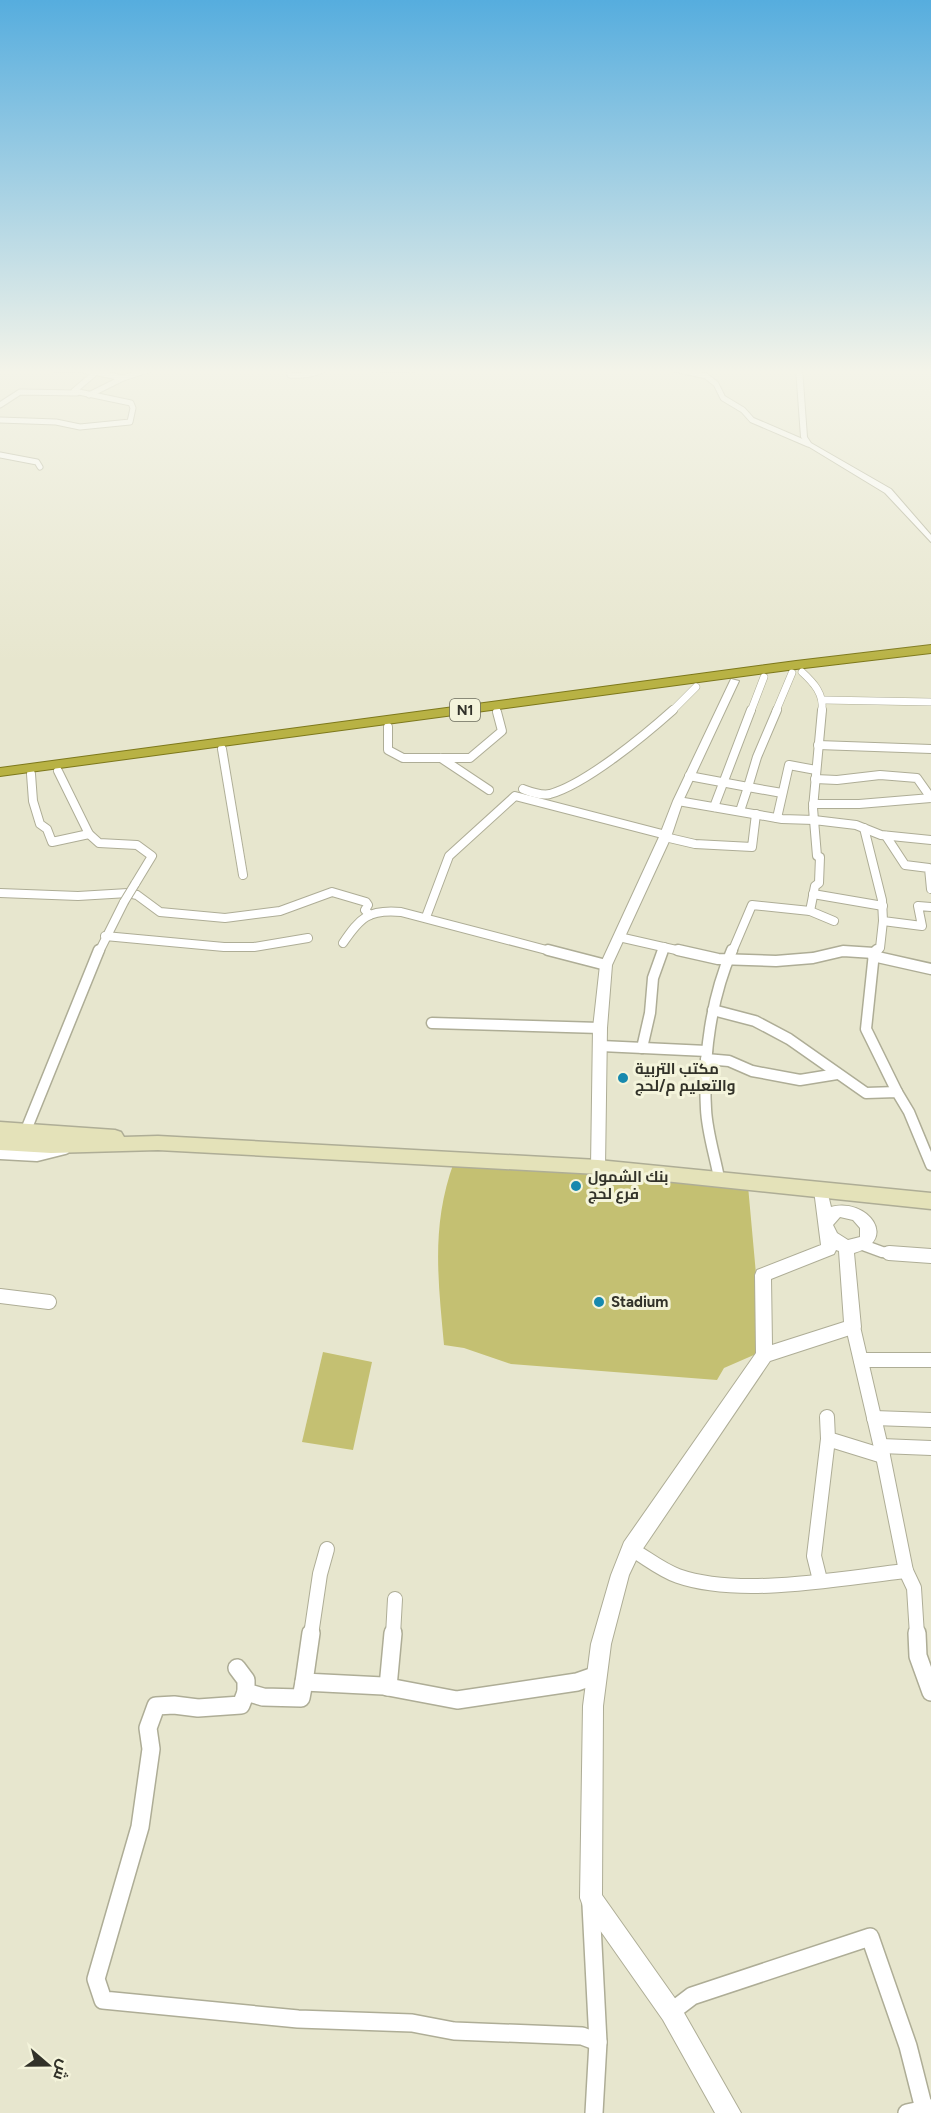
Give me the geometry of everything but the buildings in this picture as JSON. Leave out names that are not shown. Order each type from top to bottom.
[{"type":"highway","name":"N1","points":[[0,772],[788,666],[931,649]]},
{"type":"highway","name":"N1","points":[[0,779],[890,660],[931,658]]},
{"type":"main road","points":[[0,1129],[97,1134],[158,1143]]},
{"type":"main road","points":[[0,1143],[78,1146],[158,1143],[598,1167],[931,1201]]},
{"type":"street","points":[[846,467],[888,491],[931,540]]},
{"type":"street","points":[[740,811],[757,757],[797,673],[814,683],[823,700],[813,804],[818,856],[820,857],[819,883],[815,886],[810,910]]},
{"type":"street","points":[[714,807],[764,677]]},
{"type":"street","points":[[598,1167],[600,1028],[606,965],[665,836],[689,776],[735,681]]},
{"type":"street","points":[[523,789],[538,794],[550,794],[578,780],[608,761],[671,712],[687,699],[696,687]]},
{"type":"street","points":[[823,700],[931,702]]},
{"type":"street","points":[[388,727],[388,750],[404,758],[470,758],[502,731],[497,712]]},
{"type":"street","points":[[818,745],[931,749]]},
{"type":"street","points":[[222,749],[243,875]]},
{"type":"street","points":[[441,758],[489,790]]},
{"type":"street","points":[[777,818],[789,765],[837,780],[880,775],[917,778],[931,798]]},
{"type":"street","points":[[26,1130],[105,936],[140,876],[141,867],[152,856],[137,845],[99,843],[89,834],[58,771]]},
{"type":"street","points":[[31,774],[33,801],[40,824],[47,830],[52,842],[89,834]]},
{"type":"street","points":[[689,776],[782,793]]},
{"type":"street","points":[[426,918],[448,856],[515,796],[695,844],[752,847],[756,814]]},
{"type":"street","points":[[813,804],[859,804],[931,798]]},
{"type":"street","points":[[678,801],[777,818],[814,820],[864,828],[871,834],[931,840]]},
{"type":"street","points":[[864,828],[883,906],[880,948],[873,955],[869,982],[866,1029],[909,1112],[931,1165]]},
{"type":"street","points":[[886,836],[905,865],[929,868],[931,889]]},
{"type":"street","points":[[0,892],[78,896],[128,893],[137,895],[160,912],[243,918],[280,911],[336,892],[366,902],[368,904],[365,910],[370,915]]},
{"type":"street","points":[[813,894],[883,906]]},
{"type":"street","points":[[719,1178],[706,1111],[706,1055],[713,1010],[729,960],[752,905],[810,910],[834,921]]},
{"type":"street","points":[[883,921],[922,926],[918,906],[931,907]]},
{"type":"street","points":[[343,943],[357,922],[370,915],[397,911],[606,965]]},
{"type":"street","points":[[105,936],[158,939],[224,947],[254,947],[308,938]]},
{"type":"street","points":[[619,937],[729,960],[776,961],[813,958],[843,951],[873,955],[931,969]]},
{"type":"street","points":[[642,1048],[650,1013],[653,978],[664,947]]},
{"type":"street","points":[[713,1010],[755,1021],[789,1039],[866,1093],[897,1092]]},
{"type":"street","points":[[432,1023],[600,1028]]},
{"type":"street","points":[[601,1046],[706,1055],[729,1061],[752,1071],[800,1080],[837,1074]]},
{"type":"street","points":[[0,1154],[37,1155],[78,1146]]},
{"type":"street","points":[[594,2113],[598,2042],[591,1898],[593,1706],[600,1644],[609,1608],[631,1549],[764,1355],[763,1275],[829,1249],[821,1190]]},
{"type":"street","points":[[862,1195],[870,1234],[855,1246],[853,1327],[882,1451],[906,1571],[914,1588],[931,1692]]},
{"type":"street","points":[[868,1226],[857,1214],[840,1211],[832,1213],[826,1228],[831,1238],[855,1246],[882,1252],[931,1256]]},
{"type":"street","points":[[0,1296],[49,1302]]},
{"type":"street","points":[[764,1355],[853,1327]]},
{"type":"street","points":[[861,1360],[931,1360]]},
{"type":"street","points":[[820,1580],[814,1556],[828,1439],[827,1417]]},
{"type":"street","points":[[874,1418],[931,1420]]},
{"type":"street","points":[[828,1439],[882,1451],[931,1448]]},
{"type":"street","points":[[246,1692],[263,1697],[301,1698],[320,1574],[327,1549]]},
{"type":"street","points":[[631,1549],[682,1578],[746,1585],[906,1571]]},
{"type":"street","points":[[388,1688],[387,1667],[396,1616],[395,1599]]},
{"type":"street","points":[[237,1668],[246,1680],[246,1692],[241,1705],[198,1708],[174,1705],[156,1706],[148,1728],[151,1749],[140,1827],[96,1979],[103,2000],[298,2019],[411,2023],[454,2031],[582,2036],[598,2042]]},
{"type":"street","points":[[304,1682],[388,1688],[457,1700],[578,1682],[597,1676]]},
{"type":"street","points":[[591,1898],[671,2012],[729,2113]]},
{"type":"street","points":[[671,2012],[692,1996],[870,1937],[908,2046],[920,2110]]},
{"type":"shaded area","name":"Stadium","points":[[454,1162],[748,1186],[763,1351],[724,1368],[717,1380],[511,1364],[464,1348],[444,1345],[438,1275],[439,1230],[447,1185]]},
{"type":"shaded area","points":[[323,1352],[372,1362],[353,1450],[302,1442]]},
{"type":"place","name":"مكتب التربية والتعليم م/لحج","points":[[623,1078]]},
{"type":"place","name":"بنك الشمول فرع لحج","points":[[576,1186]]},
{"type":"place","name":"Stadium","points":[[599,1302]]}]
